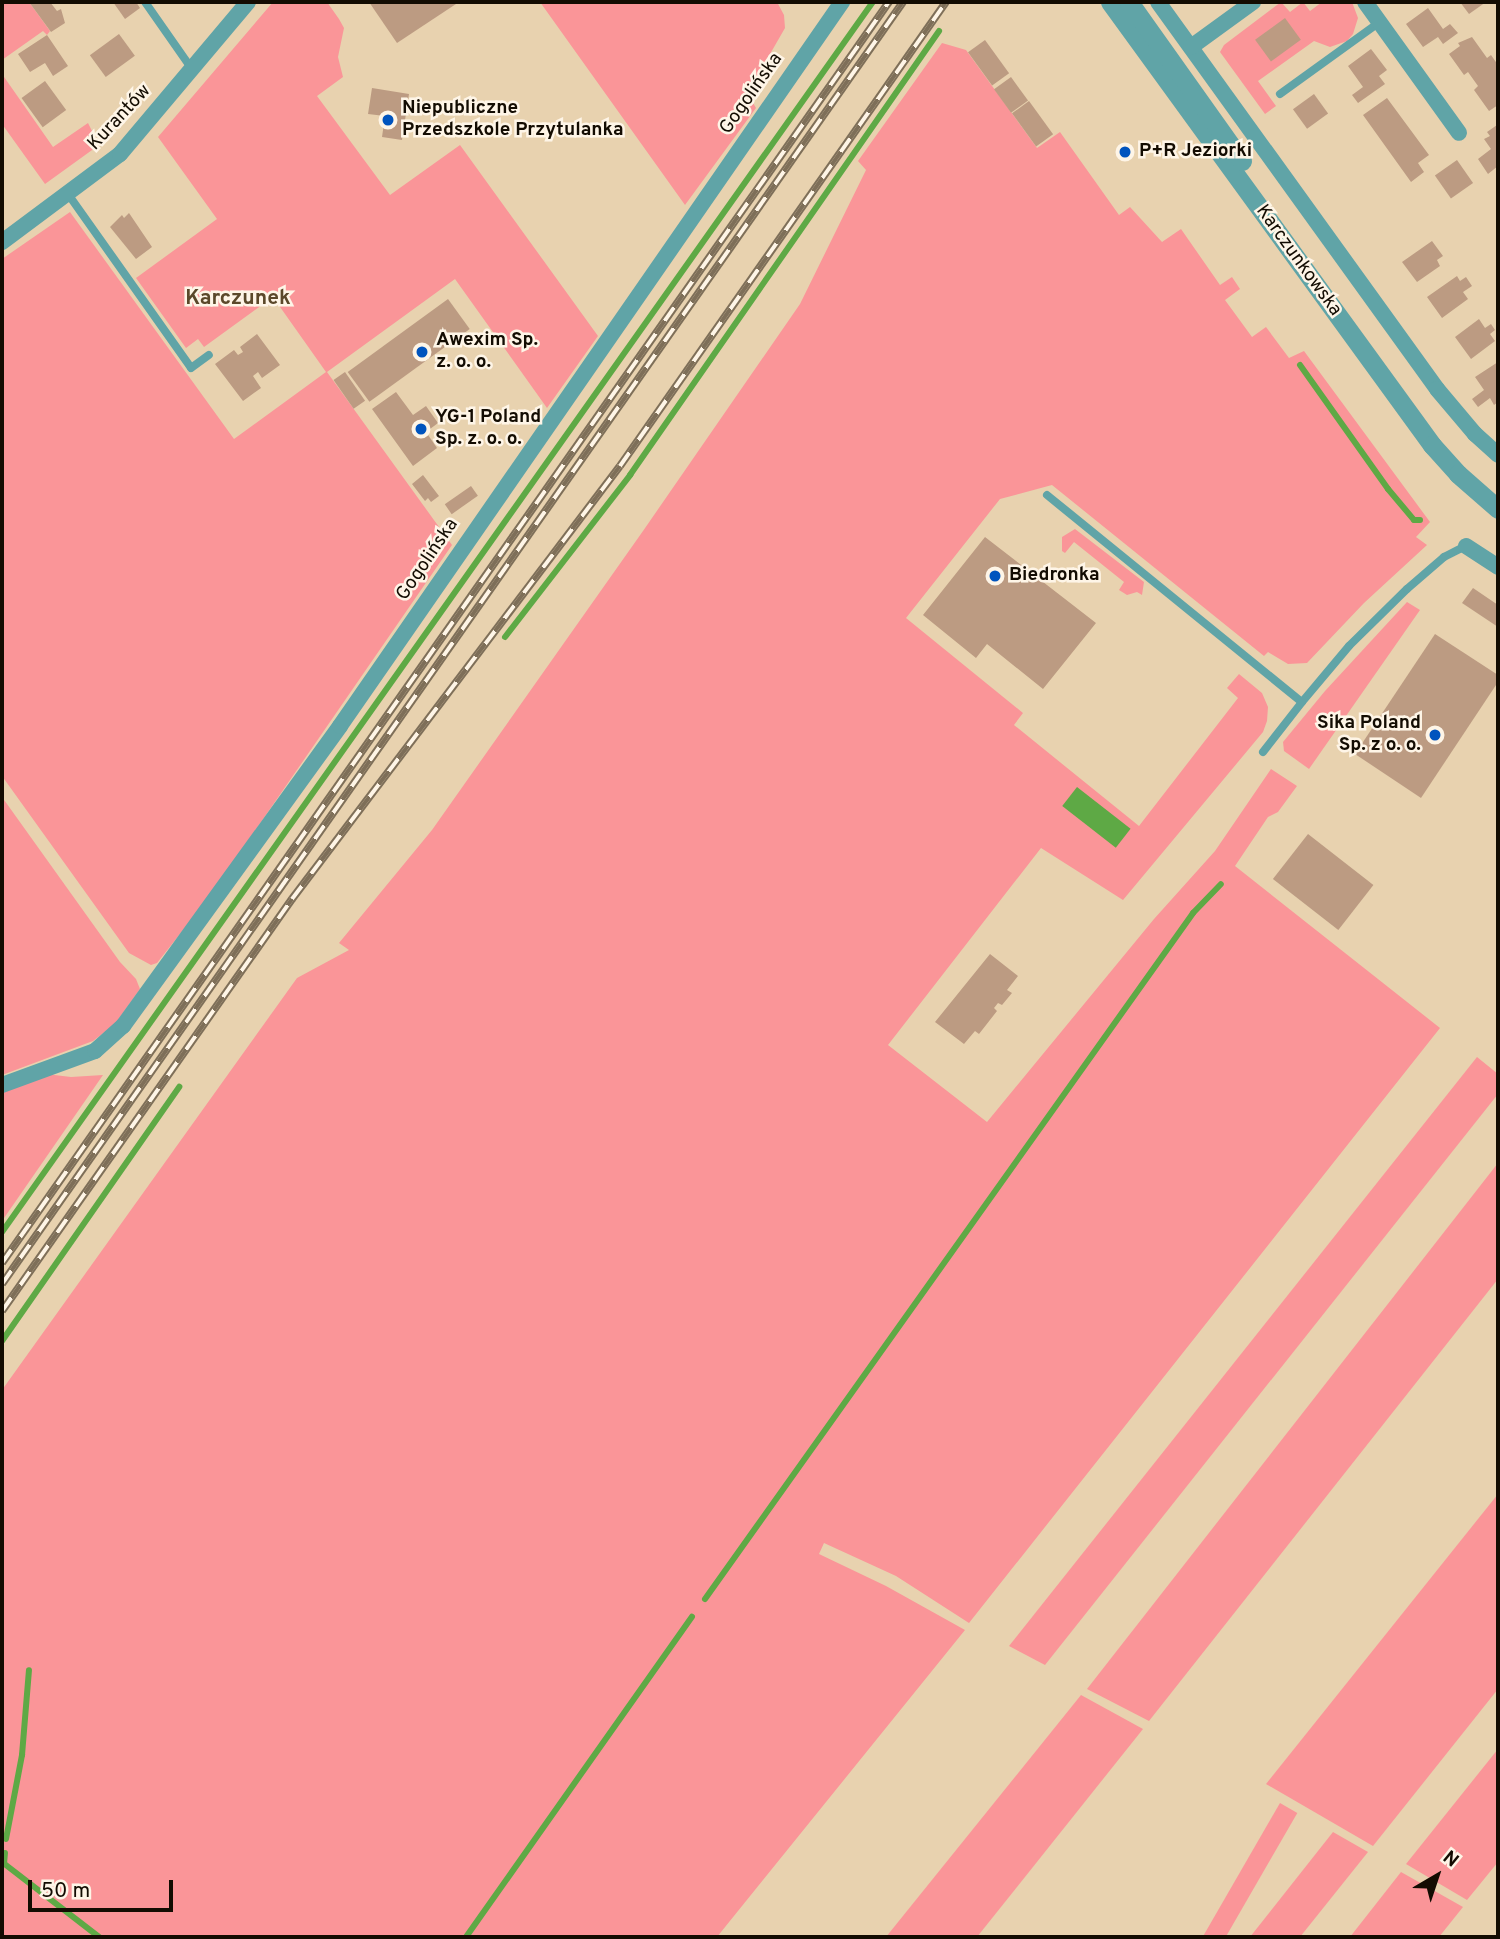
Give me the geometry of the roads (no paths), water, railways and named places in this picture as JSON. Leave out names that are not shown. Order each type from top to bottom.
[{"type":"street","name":"Kurantów","points":[[2,242],[120,154],[248,2]]},
{"type":"street","name":"Gogolińska","points":[[2,1085],[94,1051],[123,1026],[340,726],[842,2]]},
{"type":"street","name":"Karczunkowska","points":[[1110,2],[1432,445],[1458,474],[1498,509]]},
{"type":"street","name":"Karczunkowska","points":[[1129,2],[1430,425],[1466,466],[1498,493]]},
{"type":"street","name":"Karczunkowska","points":[[1158,2],[1437,389],[1475,434],[1498,455]]},
{"type":"street","points":[[1191,47],[1254,2]]},
{"type":"street","points":[[1365,2],[1459,133]]},
{"type":"street","points":[[1466,546],[1498,567]]},
{"type":"lane","points":[[145,2],[192,69]]},
{"type":"lane","points":[[1280,94],[1380,22]]},
{"type":"lane","points":[[68,194],[191,368],[209,355]]},
{"type":"lane","points":[[1047,495],[1301,702]]},
{"type":"lane","points":[[1263,752],[1301,702],[1360,634],[1444,556],[1466,546]]},
{"type":"waterway","points":[[2,1232],[873,2]]},
{"type":"waterway","points":[[505,637],[630,475],[939,31]]},
{"type":"waterway","points":[[1300,365],[1388,489],[1414,520],[1420,520]]},
{"type":"waterway","points":[[705,1599],[1193,913],[1221,884]]},
{"type":"waterway","points":[[2,1341],[179,1087]]},
{"type":"waterway","points":[[466,1937],[692,1617]]},
{"type":"waterway","points":[[6,1839],[22,1755],[29,1670]]},
{"type":"waterway","points":[[4,1864],[5,1853]]},
{"type":"waterway","points":[[2,1862],[99,1937]]},
{"type":"railway","points":[[2,1263],[889,2]]},
{"type":"railway","points":[[2,1284],[903,2]]},
{"type":"railway","points":[[2,1311],[292,899],[620,466],[946,2]]},
{"type":"place","name":"Niepubliczne Przedszkole Przytulanka","points":[[388,120]]},
{"type":"place","name":"P+R Jeziorki","points":[[1125,152]]},
{"type":"place","name":"Awexim Sp. z. o. o.","points":[[422,352]]},
{"type":"place","name":"YG-1 Poland Sp. z. o. o.","points":[[421,429]]},
{"type":"place","name":"Biedronka","points":[[995,576]]},
{"type":"place","name":"Sika Poland Sp. z o. o.","points":[[1435,735]]},
{"type":"district","name":"Karczunek","points":[[238,299]]}]
